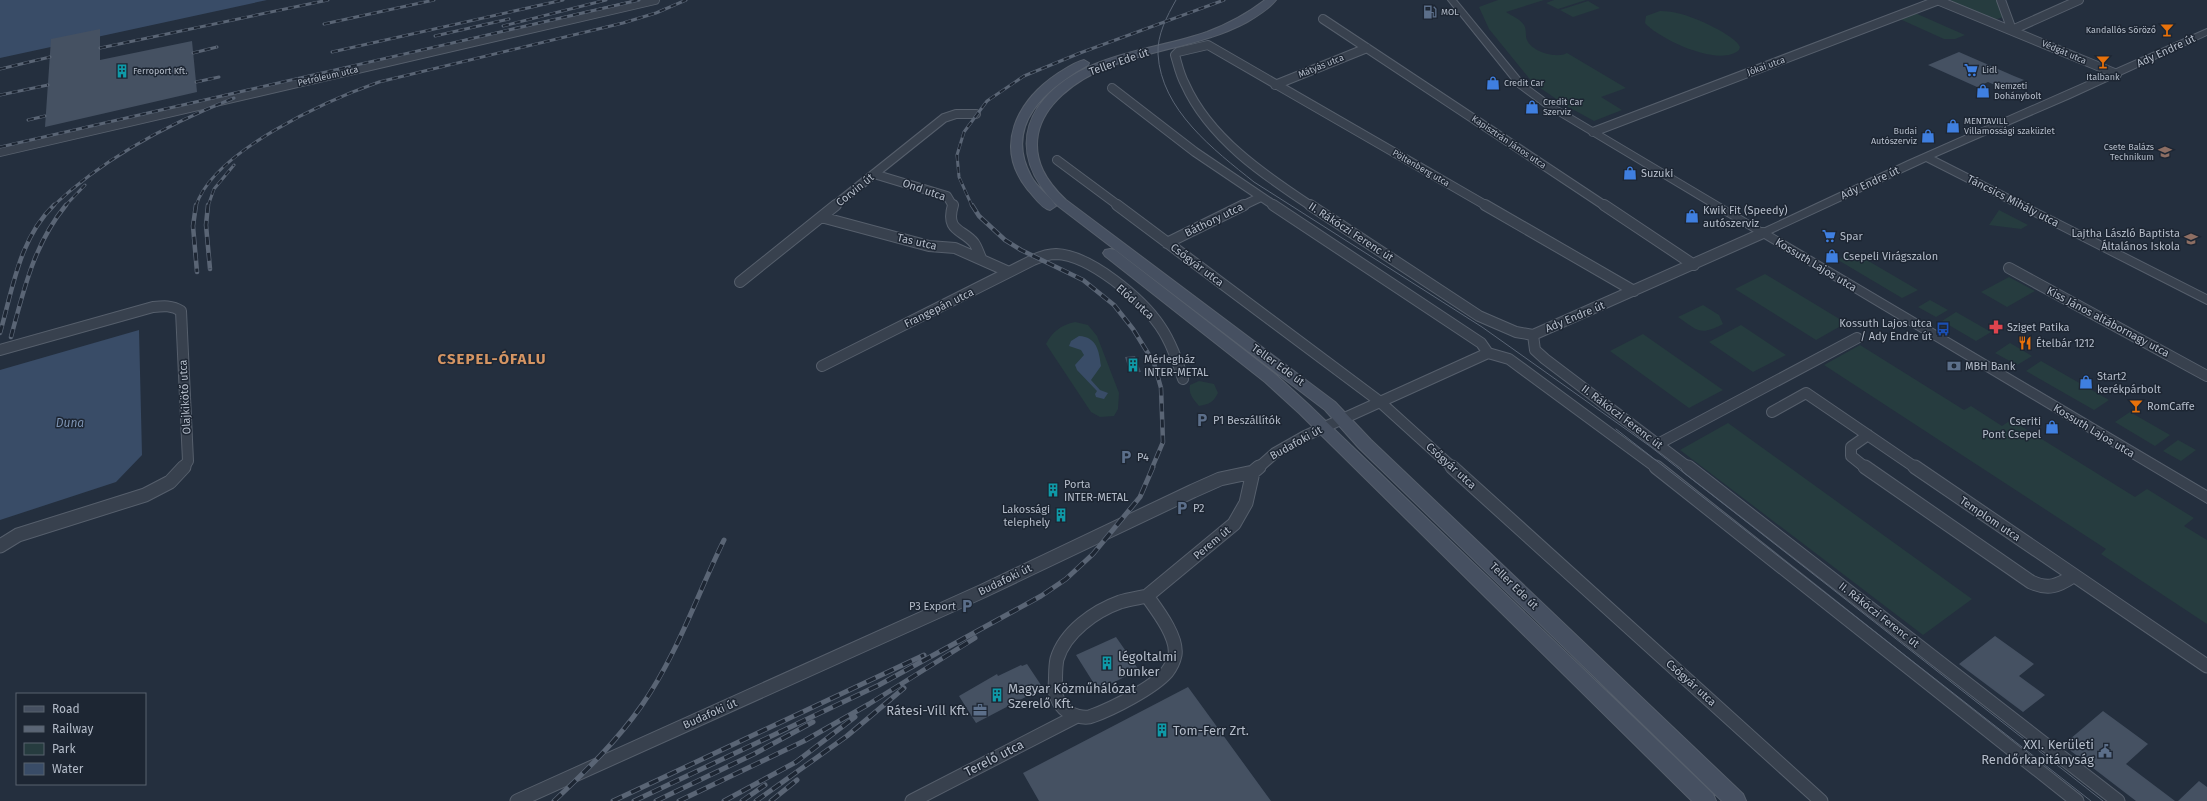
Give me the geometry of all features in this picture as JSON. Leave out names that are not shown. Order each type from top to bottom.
[{"type":"main road","name":"Teller Ede út","points":[[1255,0],[1218,21],[1118,50],[1083,64],[1049,85],[1036,97],[1022,115],[1018,138],[1018,154],[1022,171],[1034,190],[1052,208],[1270,378],[1324,427],[1580,680],[1706,801]]},
{"type":"main road","name":"Teller Ede út","points":[[1271,0],[1236,23],[1190,40],[1098,67],[1076,78],[1060,90],[1047,104],[1032,133],[1031,154],[1042,182],[1062,203],[1309,388],[1343,417],[1365,444],[1736,801]]},
{"type":"street","name":"Petróleum utca","points":[[0,152],[656,0]]},
{"type":"street","name":"Kossuth Lajos utca","points":[[1452,0],[1521,85],[1548,105],[2207,498]]},
{"type":"street","name":"Jókai utca","points":[[1593,132],[1938,0]]},
{"type":"street","name":"Védgát utca","points":[[1938,0],[2117,74]]},
{"type":"street","points":[[2001,0],[2012,30],[2079,0]]},
{"type":"street","name":"Kapisztrán János utca","points":[[1323,20],[1694,264]]},
{"type":"street","name":"Ady Endre út","points":[[1533,335],[1763,234],[1926,157],[2117,74],[2207,32]]},
{"type":"street","name":"Pöltenberg utca","points":[[1208,45],[1634,291]]},
{"type":"street","name":"II. Rákóczi Ferenc út","points":[[1208,45],[1178,52],[1175,55],[1177,64],[1192,97],[1227,141],[1284,187],[1479,316],[1516,332],[1533,335],[1535,350],[1545,360],[1658,444],[2118,801]]},
{"type":"street","name":"Mátyás utca","points":[[1275,85],[1367,48]]},
{"type":"street","name":"II. Rákóczi Ferenc út","points":[[1112,88],[1111,89],[1195,152],[1481,343],[1488,354],[1509,359],[1637,452],[2077,801]]},
{"type":"street","name":"Corvin út","points":[[740,282],[944,118],[956,114],[976,114]]},
{"type":"street","name":"Táncsics Mihály utca","points":[[1926,157],[2207,300]]},
{"type":"street","name":"Csőgyár utca","points":[[1057,160],[1379,401],[1821,801]]},
{"type":"street","name":"Ond utca","points":[[874,174],[947,196],[953,206],[950,215],[954,226],[959,233],[974,243],[981,258]]},
{"type":"street","name":"Báthory utca","points":[[1167,243],[1261,197]]},
{"type":"street","name":"Tas utca","points":[[821,217],[929,246],[955,248],[981,258],[1009,272]]},
{"type":"street","name":"Frangepán utca","points":[[822,366],[1009,272],[1038,259],[1056,254]]},
{"type":"street","name":"Előd utca","points":[[1056,254],[1087,263],[1101,272],[1142,305],[1155,319],[1167,337],[1178,360],[1183,379]]},
{"type":"street","name":"Kiss János altábornagy utca","points":[[2009,268],[2207,376]]},
{"type":"street","name":"Olajkikötő utca","points":[[0,350],[153,307],[167,305],[176,307],[181,311],[188,461],[180,474],[165,486],[145,495],[18,535],[0,546]]},
{"type":"street","points":[[1658,444],[1857,338]]},
{"type":"street","name":"Budafoki út","points":[[517,801],[983,591],[1193,491],[1220,479],[1253,472],[1275,453],[1343,417],[1488,354]]},
{"type":"street","name":"Templom utca","points":[[1772,412],[1806,393],[2207,666]]},
{"type":"street","points":[[1868,436],[1851,447],[1851,456],[1856,462],[2023,578],[2047,588],[2056,588],[2073,576]]},
{"type":"street","name":"Perem út","points":[[1077,716],[1066,711],[1061,706],[1055,693],[1057,660],[1064,643],[1080,626],[1096,614],[1120,602],[1147,596],[1173,577],[1234,524],[1246,503],[1253,472]]},
{"type":"street","points":[[1077,716],[1090,717],[1151,686],[1168,671],[1175,655],[1174,644],[1166,623],[1147,596]]},
{"type":"street","name":"Terelő utca","points":[[912,801],[1077,716]]},
{"type":"green space","points":[[1498,0],[1544,0],[1506,12],[1518,19],[1524,25],[1527,40],[1534,48],[1551,55],[1563,55],[1567,53],[1626,88],[1601,97],[1622,110],[1594,121],[1565,105],[1533,83],[1489,29],[1479,7]]},
{"type":"green space","points":[[1554,0],[1586,0],[1558,9],[1546,3]]},
{"type":"green space","points":[[1998,0],[2004,17],[1993,20],[1950,1]]},
{"type":"green space","points":[[1588,1],[1600,8],[1573,17],[1560,10]]},
{"type":"green space","points":[[1660,11],[1673,12],[1687,16],[1714,27],[1737,42],[1740,47],[1739,50],[1730,55],[1718,56],[1705,54],[1676,43],[1652,29],[1645,23],[1646,16]]},
{"type":"green space","points":[[1915,13],[1965,35],[1955,39],[1944,39],[1902,20],[1902,18]]},
{"type":"green space","points":[[1999,210],[2028,225],[2021,229],[1989,225]]},
{"type":"green space","points":[[1853,252],[1918,290],[1902,298],[1838,260]]},
{"type":"green space","points":[[1765,274],[1846,323],[1816,340],[1735,289]]},
{"type":"green space","points":[[2009,277],[2035,291],[2007,307],[1981,292]]},
{"type":"green space","points":[[1930,300],[1948,310],[1936,317],[1918,307]]},
{"type":"green space","points":[[1703,305],[1719,315],[1723,324],[1704,331],[1695,329],[1678,317]]},
{"type":"green space","points":[[1956,312],[1991,332],[1976,341],[1942,321]]},
{"type":"green space","points":[[1075,322],[1088,325],[1097,336],[1119,393],[1118,409],[1114,416],[1100,417],[1091,412],[1046,344],[1051,336],[1058,330],[1065,325]]},
{"type":"green space","points":[[1741,325],[1786,355],[1753,372],[1709,342]]},
{"type":"green space","points":[[1643,334],[1723,390],[1689,408],[1610,351]]},
{"type":"green space","points":[[2010,343],[2032,356],[2017,365],[1995,353]]},
{"type":"green space","points":[[1860,345],[1964,410],[1971,406],[2002,426],[2011,420],[2135,497],[2147,489],[2194,518],[2184,526],[2207,540],[2207,624],[2101,554],[2106,549],[1824,365]]},
{"type":"green space","points":[[2041,361],[2109,400],[2094,410],[2026,371]]},
{"type":"green space","points":[[1199,381],[1214,384],[1218,393],[1210,402],[1199,406],[1192,397],[1190,385]]},
{"type":"green space","points":[[2130,412],[2170,435],[2155,446],[2115,422]]},
{"type":"green space","points":[[1728,423],[1972,599],[1923,635],[1680,450]]},
{"type":"green space","points":[[2178,440],[2196,450],[2181,461],[2163,451]]},
{"type":"water","points":[[0,0],[267,0],[0,58]]},
{"type":"water","name":"Duna","points":[[139,330],[142,455],[116,482],[0,520],[0,370]]},
{"type":"water","points":[[1079,336],[1090,339],[1098,350],[1101,366],[1091,380],[1100,390],[1108,393],[1104,399],[1096,397],[1095,394],[1097,391],[1077,370],[1075,365],[1084,355],[1081,350],[1069,346],[1071,341]]},
{"type":"building","name":"Ferroport Kft.","points":[[100,29],[100,60],[192,41],[197,92],[45,127],[51,39]]},
{"type":"building","name":"Lidl","points":[[1959,52],[2024,80],[2004,89],[1988,82],[1977,87],[1928,65]]},
{"type":"building","name":"Mérlegház INTER-METAL","points":[[1135,356],[1141,372],[1130,373],[1125,357]]},
{"type":"building","points":[[1995,636],[2034,664],[2019,676],[2045,695],[2023,712],[1959,664]]},
{"type":"building","name":"légoltalmi bunker","points":[[1116,637],[1139,670],[1098,690],[1076,655]]},
{"type":"building","name":"Magyar Közműhálózat Szerelő Kft.","points":[[1027,664],[1043,688],[976,723],[959,696],[997,674],[998,676],[1021,665]]},
{"type":"building","name":"Tom-Ferr Zrt.","points":[[1188,687],[1271,801],[1039,801],[1023,773]]},
{"type":"building","name":"XXI. Kerületi Rendőrkapitányság","points":[[2103,711],[2148,744],[2126,764],[2175,801],[2136,801],[2063,745]]},
{"type":"building","points":[[2199,781],[2207,787],[2207,801],[2178,801]]},
{"type":"tram line","points":[[1176,0],[1166,19],[1159,40],[1158,54],[1161,74],[1179,111],[1192,127],[1223,156],[1254,182],[1482,327],[1651,447],[2103,801]]},
{"type":"tram line","points":[[1616,429],[2091,801]]},
{"type":"railway","points":[[100,48],[328,0]]},
{"type":"railway","points":[[324,24],[434,0]]},
{"type":"railway","points":[[332,52],[563,0]]},
{"type":"railway","points":[[503,26],[606,0]]},
{"type":"railway","points":[[0,147],[639,0]]},
{"type":"railway","points":[[196,206],[207,186],[225,166],[248,147],[303,115],[357,90],[379,82],[623,23],[656,13],[686,0]]},
{"type":"railway","points":[[972,206],[959,177],[957,155],[964,132],[987,101],[1024,76],[1080,53],[1224,0]]},
{"type":"railway","points":[[435,36],[509,19]]},
{"type":"railway","points":[[193,53],[217,47]]},
{"type":"railway","points":[[0,69],[50,57]]},
{"type":"railway","points":[[196,82],[219,77]]},
{"type":"railway","points":[[0,95],[48,85]]},
{"type":"railway","points":[[53,206],[94,172],[138,143],[185,119],[234,98]]},
{"type":"railway","points":[[28,120],[45,116]]},
{"type":"railway","points":[[208,206],[214,189],[234,165]]},
{"type":"railway","points":[[65,206],[85,185]]},
{"type":"railway","points":[[11,337],[31,268],[38,251],[55,220],[66,205]]},
{"type":"railway","points":[[196,205],[193,226],[197,272]]},
{"type":"railway","points":[[208,205],[206,225],[210,269]]},
{"type":"railway","points":[[972,205],[979,216],[1005,240],[1021,250],[1083,280],[1114,305],[1133,329],[1154,363],[1161,388],[1163,442],[1152,468]]},
{"type":"railway","points":[[0,333],[25,249],[42,218],[53,206]]},
{"type":"railway","points":[[634,801],[879,685],[1041,596],[1066,579],[1093,554],[1140,497],[1153,467]]},
{"type":"railway","points":[[554,801],[612,743],[642,705],[666,666],[724,540]]},
{"type":"railway","points":[[679,801],[804,741],[869,704],[975,638]]},
{"type":"railway","points":[[613,801],[924,655]]},
{"type":"railway","points":[[756,801],[847,736],[904,688]]},
{"type":"railway","points":[[724,801],[796,762],[855,717]]},
{"type":"railway","points":[[656,801],[754,754],[813,722]]},
{"type":"railway","points":[[771,801],[797,780]]},
{"type":"railway","points":[[742,801],[765,785]]},
{"type":"place","name":"MOL","points":[[1430,12]]},
{"type":"place","name":"Kandallós Söröző","points":[[2167,30]]},
{"type":"place","name":"Italbank","points":[[2103,62]]},
{"type":"place","name":"Lidl","points":[[1971,70]]},
{"type":"place","name":"Ferroport Kft.","points":[[122,71]]},
{"type":"place","name":"Credit Car","points":[[1493,83]]},
{"type":"place","name":"Nemzeti Dohánybolt","points":[[1983,91]]},
{"type":"place","name":"Credit Car Szerviz","points":[[1532,107]]},
{"type":"place","name":"MENTAVILL Villamossági szaküzlet","points":[[1953,126]]},
{"type":"place","name":"Budai Autószerviz","points":[[1928,136]]},
{"type":"place","name":"Csete Balázs Technikum","points":[[2165,152]]},
{"type":"place","name":"Suzuki","points":[[1630,173]]},
{"type":"place","name":"Kwik Fit (Speedy) autószerviz","points":[[1692,216]]},
{"type":"place","name":"Spar","points":[[1829,236]]},
{"type":"place","name":"Lajtha László Baptista Általános Iskola","points":[[2191,239]]},
{"type":"place","name":"Csepeli Virágszalon","points":[[1832,256]]},
{"type":"place","name":"Sziget Patika","points":[[1996,327]]},
{"type":"place","name":"Kossuth Lajos utca / Ady Endre út","points":[[1943,329]]},
{"type":"place","name":"Ételbár 1212","points":[[2025,343]]},
{"type":"place","name":"Mérlegház INTER-METAL","points":[[1133,365]]},
{"type":"place","name":"MBH Bank","points":[[1954,366]]},
{"type":"place","name":"Start2 kerékpárbolt","points":[[2086,382]]},
{"type":"place","name":"RomCaffe","points":[[2136,406]]},
{"type":"place","name":"P1 Beszállítók","points":[[1202,420]]},
{"type":"place","name":"Cseriti Pont Csepel","points":[[2052,427]]},
{"type":"place","name":"P4","points":[[1126,457]]},
{"type":"place","name":"Porta INTER-METAL","points":[[1053,490]]},
{"type":"place","name":"P2","points":[[1182,508]]},
{"type":"place","name":"Lakossági telephely","points":[[1061,515]]},
{"type":"place","name":"P3 Export","points":[[967,606]]},
{"type":"place","name":"légoltalmi bunker","points":[[1107,663]]},
{"type":"place","name":"Magyar Közműhálózat Szerelő Kft.","points":[[997,695]]},
{"type":"place","name":"Rátesi-Vill Kft.","points":[[980,710]]},
{"type":"place","name":"Tom-Ferr Zrt.","points":[[1162,730]]},
{"type":"place","name":"XXI. Kerületi Rendőrkapitányság","points":[[2105,751]]},
{"type":"district","name":"CSEPEL-ÓFALU","points":[[492,359]]}]
